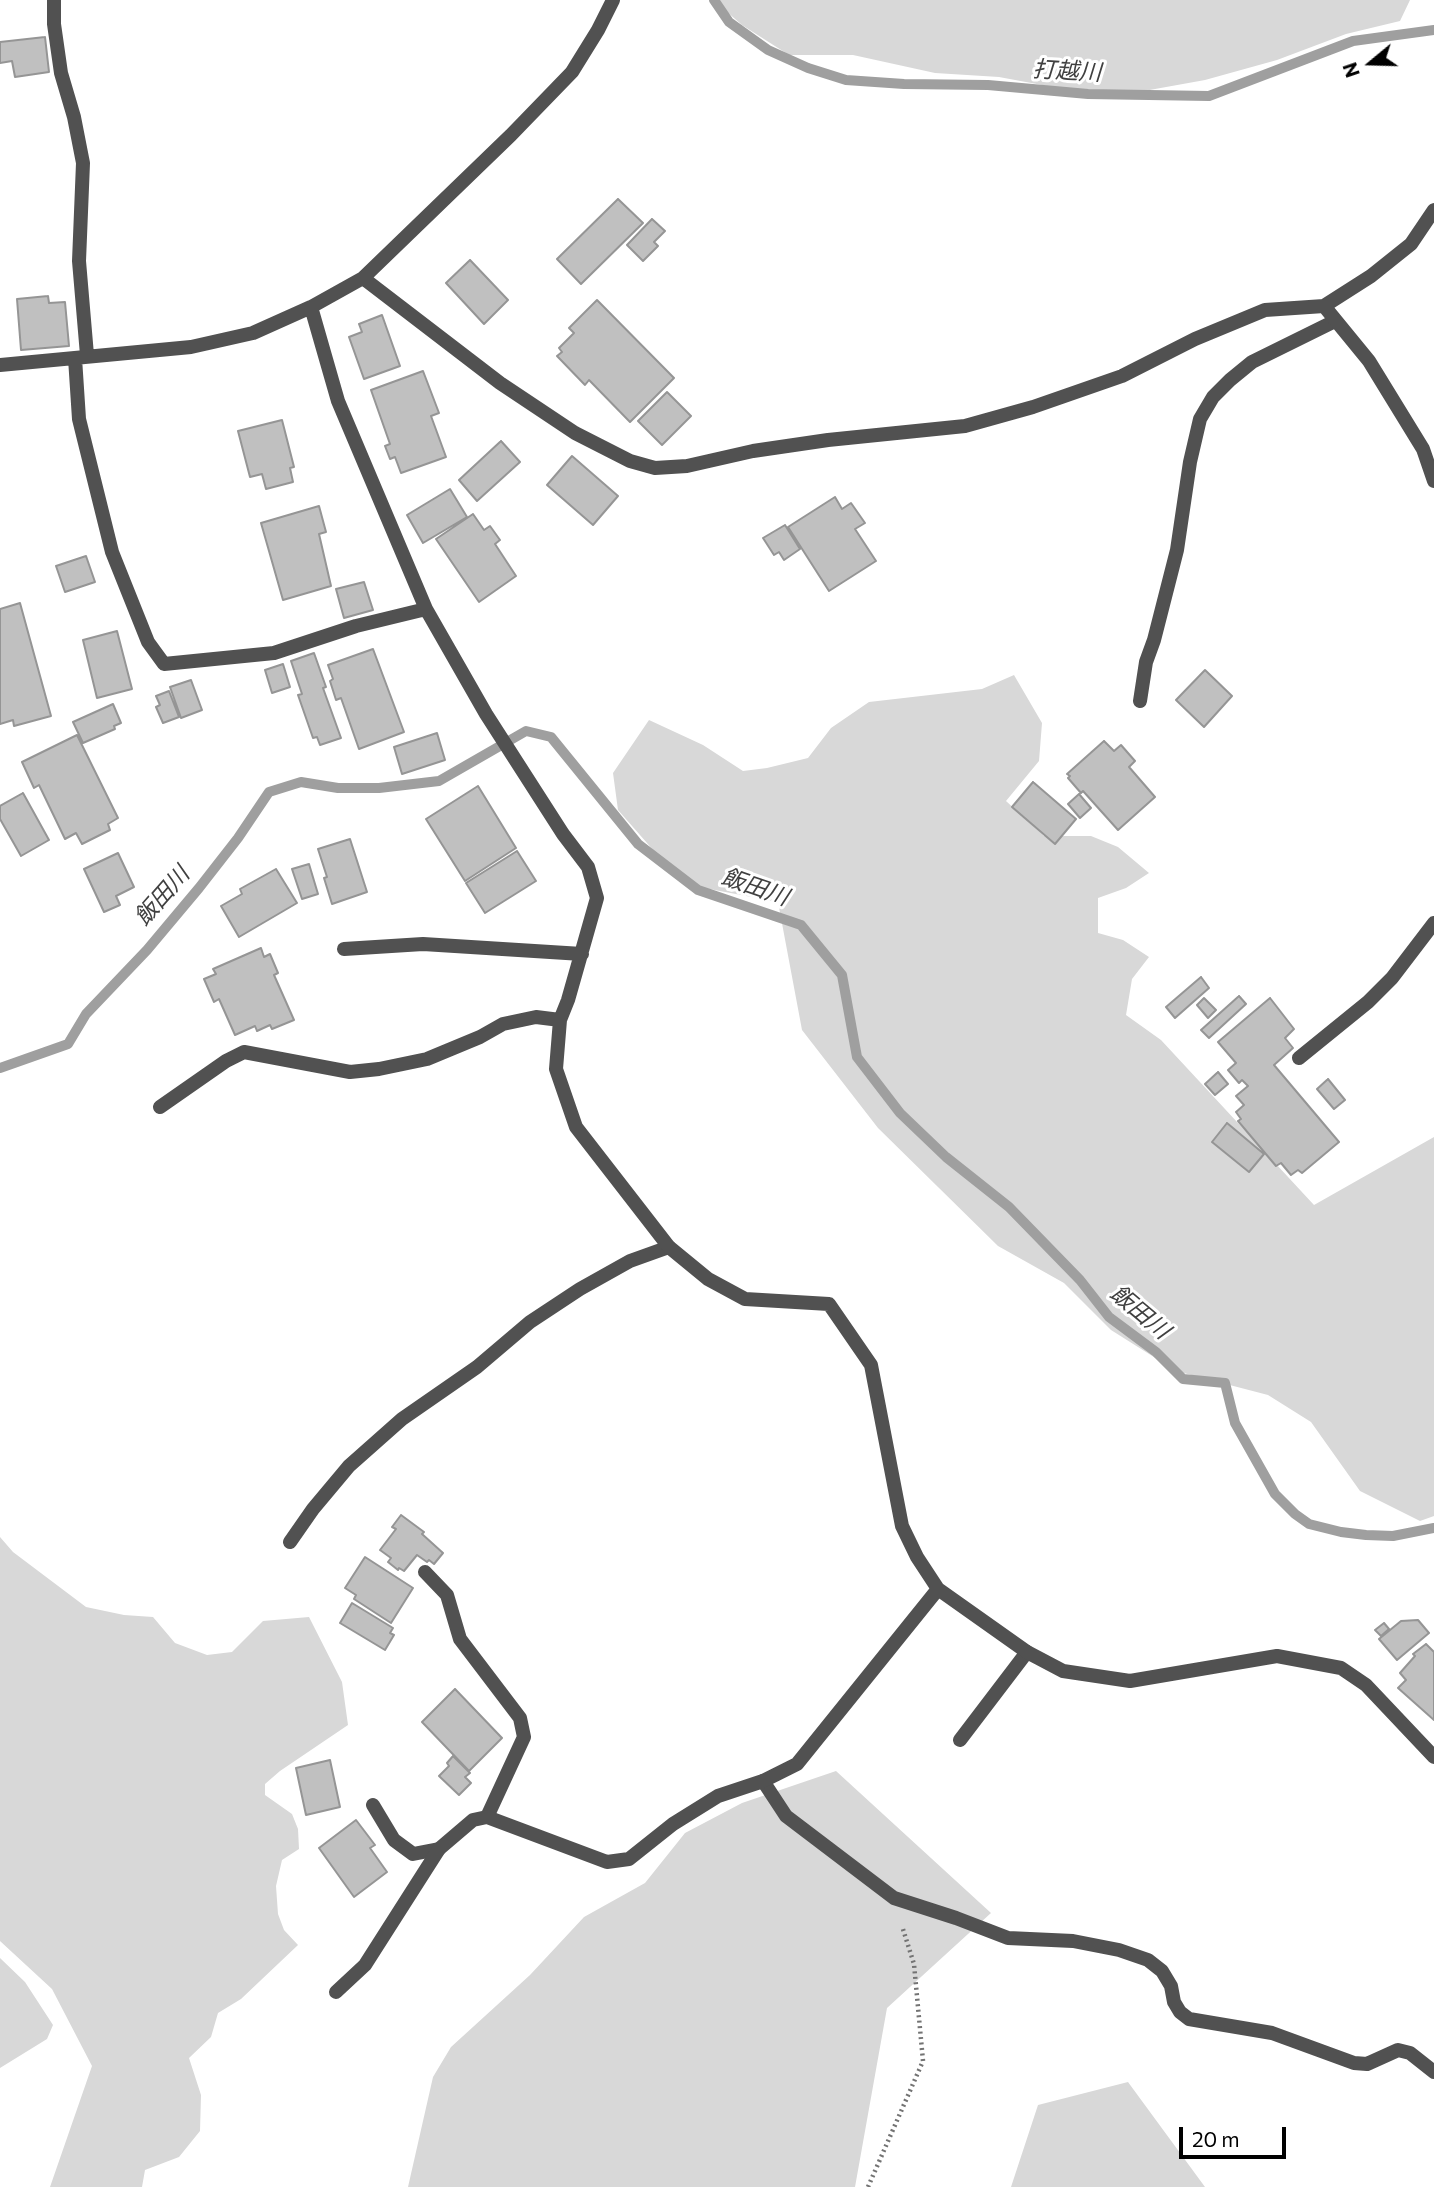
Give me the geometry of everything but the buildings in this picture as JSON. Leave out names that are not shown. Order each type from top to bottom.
[{"type":"street","points":[[54,0],[54,24],[61,73],[74,117],[83,163],[79,261],[79,419],[112,552],[148,642],[164,664],[274,653],[356,626],[426,608]]},
{"type":"street","points":[[0,365],[203,345],[253,333],[311,307],[363,278],[572,72],[613,0]]},
{"type":"street","points":[[363,278],[500,383],[564,426],[631,461],[655,468],[687,466],[753,451],[828,440],[965,426],[1033,407],[1122,376],[1195,339],[1265,310],[1324,306],[1371,276],[1411,244],[1434,210]]},
{"type":"street","points":[[1324,306],[1376,372],[1423,449],[1434,481]]},
{"type":"street","points":[[311,307],[338,401],[426,608],[486,714],[563,834],[588,867],[597,898],[560,1020],[556,1069],[576,1127],[668,1247],[708,1279],[745,1299],[829,1304],[871,1365],[902,1526],[917,1557],[938,1589],[1027,1652],[1063,1671],[1130,1681],[1277,1656],[1341,1668],[1366,1685],[1434,1757]]},
{"type":"street","points":[[1140,701],[1146,662],[1177,550],[1190,462],[1200,419],[1213,397],[1252,362],[1335,321]]},
{"type":"street","points":[[1299,1058],[1368,1002],[1392,978],[1434,923]]},
{"type":"street","points":[[344,949],[423,944],[582,954]]},
{"type":"street","points":[[160,1107],[226,1061],[244,1052],[350,1072],[370,1070],[427,1059],[480,1037],[503,1024],[536,1017],[560,1020]]},
{"type":"street","points":[[290,1542],[349,1466],[401,1419],[477,1367],[530,1322],[550,1309],[630,1261],[668,1247]]},
{"type":"street","points":[[425,1572],[447,1595],[460,1639],[520,1718],[524,1737],[486,1817]]},
{"type":"street","points":[[336,1992],[365,1965],[439,1849],[473,1820],[486,1817],[607,1862],[629,1859],[673,1824],[718,1796],[763,1781],[797,1764],[938,1589]]},
{"type":"street","points":[[960,1740],[1027,1652]]},
{"type":"street","points":[[763,1781],[786,1816],[894,1898],[1008,1938],[1073,1941],[1119,1950],[1148,1960],[1162,1971],[1171,1986],[1174,2002],[1180,2012],[1189,2019],[1272,2033],[1354,2063],[1367,2064],[1398,2050],[1410,2053],[1434,2072]]},
{"type":"street","points":[[373,1805],[394,1840],[413,1854],[439,1849]]},
{"type":"path","points":[[868,2187],[923,2061],[914,1964],[894,1898]]},
{"type":"shaded area","points":[[717,0],[1410,0],[1400,21],[1346,34],[1277,60],[1205,80],[1144,91],[1096,95],[999,77],[935,73],[853,55],[789,55],[742,25],[718,4]]},
{"type":"shaded area","points":[[1014,675],[1042,723],[1039,761],[1006,801],[1044,836],[1091,836],[1118,847],[1149,873],[1126,888],[1098,898],[1098,933],[1123,940],[1149,957],[1132,979],[1126,1015],[1161,1040],[1314,1205],[1434,1137],[1434,1516],[1420,1521],[1360,1491],[1311,1422],[1268,1395],[1176,1371],[1111,1330],[1064,1283],[998,1246],[878,1128],[802,1030],[778,902],[683,884],[618,810],[613,773],[649,720],[703,745],[743,771],[808,758],[831,728],[869,702],[982,689]]},
{"type":"shaded area","points":[[0,1537],[13,1552],[86,1607],[124,1615],[153,1617],[175,1643],[207,1655],[232,1652],[263,1621],[309,1617],[342,1682],[348,1725],[265,1784],[265,1795],[292,1814],[298,1829],[299,1849],[282,1860],[276,1886],[278,1914],[284,1930],[298,1945],[241,1999],[218,2013],[211,2037],[189,2058],[201,2095],[200,2131],[179,2157],[145,2170],[142,2187],[50,2187],[92,2066],[52,1989],[0,1941]]},
{"type":"shaded area","points":[[836,1771],[991,1913],[887,2008],[855,2187],[408,2187],[433,2077],[451,2047],[530,1975],[584,1917],[645,1883],[685,1833],[742,1803]]},
{"type":"shaded area","points":[[0,1958],[25,1982],[53,2025],[47,2039],[0,2068]]},
{"type":"shaded area","points":[[1128,2082],[1205,2187],[1011,2187],[1038,2105]]},
{"type":"waterway","name":"打越川","points":[[714,0],[729,22],[768,50],[808,68],[846,80],[988,85],[1088,94],[1209,96],[1353,41],[1434,30]]},
{"type":"waterway","name":"飯田川","points":[[0,1068],[68,1044],[86,1014],[147,950],[199,888],[269,792],[301,782],[338,788],[379,788],[439,781],[526,731],[551,737],[638,844],[698,890],[801,925],[842,975],[857,1057],[900,1113],[946,1157],[1009,1207],[1080,1280],[1109,1317],[1156,1352],[1183,1379],[1225,1383],[1235,1423],[1275,1494],[1295,1514],[1309,1524],[1366,1535],[1393,1536],[1434,1528]]}]
